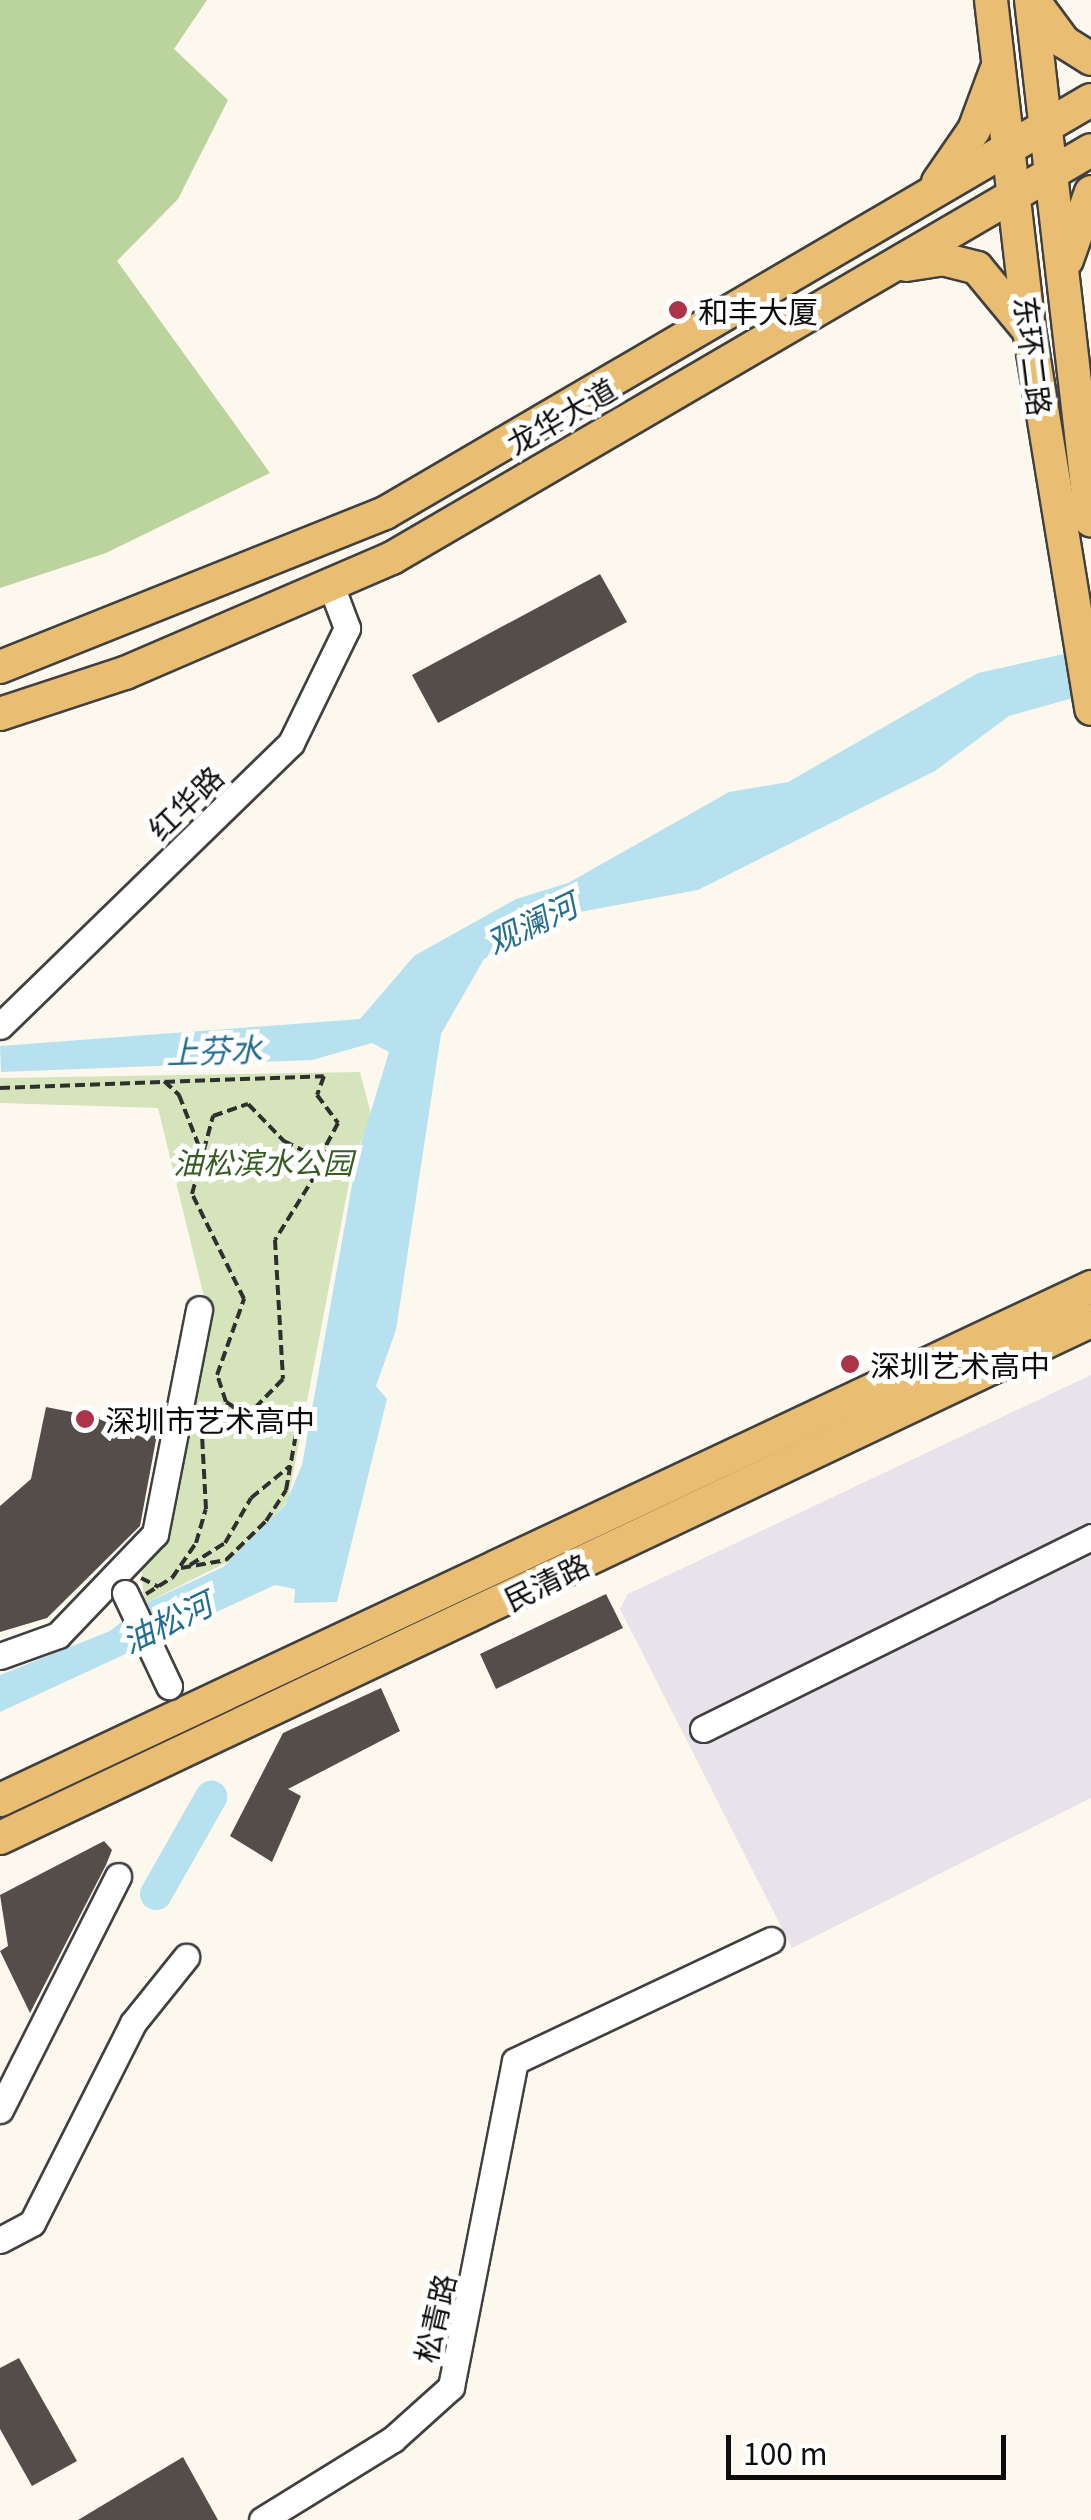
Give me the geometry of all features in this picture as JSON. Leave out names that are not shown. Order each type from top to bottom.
[{"type":"main road","name":"东环二路","points":[[992,0],[1030,336],[1081,628],[1091,709]]},
{"type":"main road","name":"东环二路","points":[[1032,0],[1091,521]]},
{"type":"main road","points":[[1032,0],[1064,42],[1091,60]]},
{"type":"main road","points":[[926,196],[974,130],[999,57]]},
{"type":"main road","name":"龙华大道","points":[[0,668],[385,512],[1091,100]]},
{"type":"main road","name":"龙华大道","points":[[0,714],[332,588],[1091,150]]},
{"type":"main road","points":[[1064,269],[1091,192]]},
{"type":"main road","points":[[887,268],[942,259],[977,268],[1030,336]]},
{"type":"main road","name":"民清路","points":[[0,1800],[176,1700],[1090,1296]]},
{"type":"main road","name":"民清路","points":[[0,1838],[1090,1296]]},
{"type":"street","name":"红华路","points":[[0,1026],[292,743],[346,628],[332,588]]},
{"type":"street","points":[[0,1656],[51,1640],[121,1582],[155,1534],[200,1309]]},
{"type":"street","points":[[702,1729],[1091,1537]]},
{"type":"street","points":[[121,1582],[176,1700]]},
{"type":"street","points":[[0,2110],[118,1876]]},
{"type":"street","name":"松青路","points":[[262,2520],[394,2440],[451,2387],[511,2070],[522,2055],[772,1940]]},
{"type":"street","points":[[0,2240],[32,2223],[132,2022],[186,1957]]},
{"type":"path","points":[[0,1088],[324,1076],[317,1094],[338,1130],[321,1154],[322,1174],[274,1240],[284,1378],[257,1414],[237,1411],[202,1434],[206,1509],[181,1568]]},
{"type":"path","points":[[164,1081],[180,1095],[202,1154]]},
{"type":"path","points":[[237,1411],[216,1375],[244,1299],[196,1209],[202,1154],[214,1116],[248,1104],[284,1141],[321,1154]]},
{"type":"path","points":[[181,1568],[242,1549],[278,1504],[291,1465],[301,1406]]},
{"type":"path","points":[[121,1582],[159,1587],[181,1568],[214,1554],[251,1498],[291,1465]]},
{"type":"shaded area","points":[[1091,1375],[1091,1798],[792,1948],[620,1609],[628,1594]]},
{"type":"green space","points":[[0,0],[207,0],[174,49],[228,100],[178,199],[117,261],[270,473],[106,553],[0,588]]},
{"type":"green space","name":"油松滨水公园","points":[[360,1072],[372,1118],[354,1157],[288,1500],[241,1555],[144,1604],[141,1562],[159,1550],[206,1305],[158,1108],[0,1103],[0,1078]]},
{"type":"water","points":[[1091,648],[1091,693],[1009,716],[935,771],[698,890],[569,914],[484,959],[441,1034],[396,1330],[376,1386],[387,1399],[337,1602],[294,1603],[295,1589],[275,1585],[0,1712],[0,1675],[110,1631],[144,1604],[223,1567],[285,1505],[302,1465],[357,1157],[389,1052],[372,1043],[312,1060],[1,1072],[0,1046],[360,1019],[414,956],[516,899],[568,883],[729,792],[788,782],[978,673]]},
{"type":"building","points":[[600,574],[627,622],[438,723],[412,675]]},
{"type":"building","points":[[46,1407],[158,1429],[140,1526],[47,1618],[0,1632],[0,1506],[31,1479]]},
{"type":"building","points":[[606,1594],[623,1628],[496,1689],[480,1654]]},
{"type":"building","points":[[381,1688],[400,1731],[288,1789],[301,1796],[272,1862],[230,1836],[283,1733]]},
{"type":"building","points":[[104,1841],[112,1850],[106,1865],[30,2013],[0,1951],[8,1946],[0,1895]]},
{"type":"building","points":[[19,2358],[77,2461],[32,2486],[0,2429],[0,2368]]},
{"type":"building","points":[[183,2457],[218,2520],[78,2520]]},
{"type":"waterway","points":[[156,1894],[211,1797]]},
{"type":"place","name":"和丰大厦","points":[[678,310]]},
{"type":"place","name":"深圳艺术高中","points":[[850,1364]]},
{"type":"place","name":"深圳市艺术高中","points":[[85,1419]]},
{"type":"water label","name":"观澜河","points":[[531,922]]},
{"type":"water label","name":"上芬水","points":[[214,1049]]},
{"type":"water label","name":"油松河","points":[[166,1621]]}]
